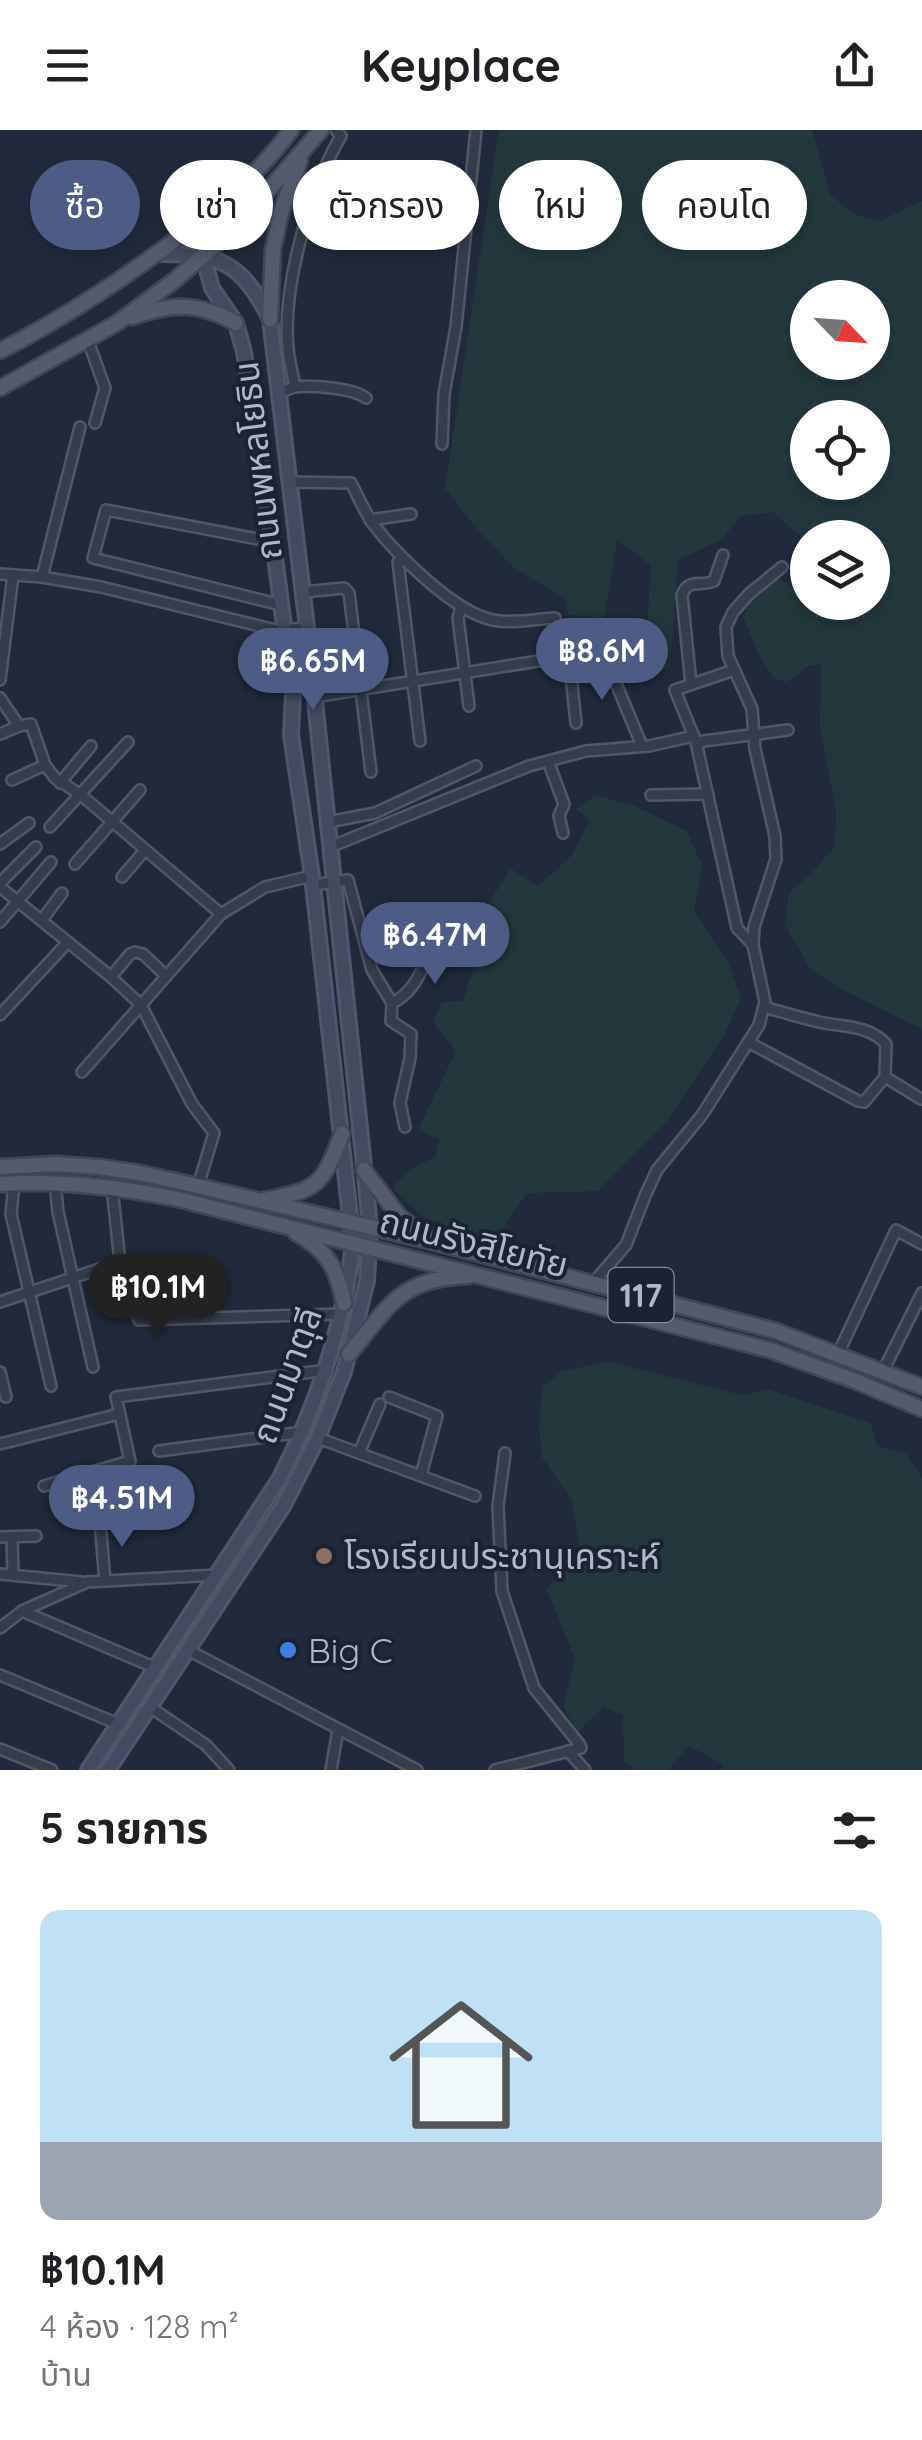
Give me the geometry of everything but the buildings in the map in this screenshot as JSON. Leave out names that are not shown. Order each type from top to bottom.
[{"type":"main road","points":[[267,160],[291,130]]},
{"type":"main road","points":[[118,323],[235,228],[321,130]]},
{"type":"main road","points":[[270,319],[274,249],[281,212],[304,151]]},
{"type":"main road","points":[[0,351],[83,304],[161,250]]},
{"type":"main road","points":[[203,250],[203,255]]},
{"type":"main road","name":"ถนนพหลโยธิน","points":[[156,254],[203,255],[222,262],[246,280],[270,319],[370,1228]]},
{"type":"main road","name":"ถนนพหลโยธิน","points":[[203,255],[212,288],[236,324],[244,352],[281,605],[292,694],[291,735],[313,881],[352,1224]]},
{"type":"main road","points":[[0,388],[87,338],[151,311],[179,305],[210,310],[236,324]]},
{"type":"main road","points":[[259,1200],[295,1195],[321,1180],[342,1134]]},
{"type":"main road","name":"ถนนรังสิโยทัย","points":[[0,1167],[56,1164],[138,1173],[259,1200],[776,1331],[922,1387]]},
{"type":"main road","points":[[364,1170],[400,1216],[433,1242]]},
{"type":"main road","name":"ถนนรังสิโยทัย","points":[[7,1183],[112,1187],[178,1199],[770,1350],[922,1409]]},
{"type":"main road","name":"ถนนมาตุลี","points":[[88,1770],[237,1546],[280,1478],[303,1432],[327,1370],[343,1308],[353,1243],[352,1224]]},
{"type":"main road","points":[[282,1225],[330,1260],[343,1308]]},
{"type":"main road","name":"ถนนมาตุลี","points":[[108,1770],[284,1505],[318,1438],[349,1354],[367,1281],[370,1228]]},
{"type":"main road","points":[[349,1354],[378,1316],[410,1288],[448,1277],[483,1275]]},
{"type":"main road","points":[[217,1575],[232,1585]]},
{"type":"street","points":[[442,444],[444,394],[456,327],[476,130]]},
{"type":"street","points":[[295,387],[288,348],[292,270],[309,210],[340,132]]},
{"type":"street","points":[[87,338],[105,388],[96,424]]},
{"type":"street","points":[[280,393],[295,387],[352,390],[366,398]]},
{"type":"street","points":[[42,577],[80,427]]},
{"type":"street","points":[[290,482],[351,483],[370,520],[406,560],[461,607],[495,620],[555,618]]},
{"type":"street","points":[[273,542],[106,510],[94,558],[281,605]]},
{"type":"street","points":[[370,520],[411,514]]},
{"type":"street","points":[[691,684],[682,595],[690,584],[714,581],[723,555]]},
{"type":"street","points":[[398,562],[420,741]]},
{"type":"street","points":[[594,1282],[626,1245],[657,1170],[702,1114],[758,1025],[764,1007],[753,945],[754,927],[776,859],[775,836],[755,749],[752,709],[728,656],[726,627],[749,594],[782,568]]},
{"type":"street","points":[[0,574],[101,587],[284,631],[307,628]]},
{"type":"street","points":[[0,680],[13,575]]},
{"type":"street","points":[[302,592],[347,589],[372,772]]},
{"type":"street","points":[[461,607],[458,618],[469,706]]},
{"type":"street","points":[[600,645],[642,746]]},
{"type":"street","points":[[314,697],[569,656],[576,723]]},
{"type":"street","points":[[734,670],[676,690],[695,739],[738,928],[753,945]]},
{"type":"street","points":[[0,698],[18,726]]},
{"type":"street","points":[[0,734],[31,724],[45,766],[60,782],[81,795],[221,914]]},
{"type":"street","points":[[330,847],[528,766],[586,751],[788,730]]},
{"type":"street","points":[[50,828],[128,742]]},
{"type":"street","points":[[60,782],[91,746]]},
{"type":"street","points":[[548,761],[564,804],[559,816],[563,833]]},
{"type":"street","points":[[12,780],[45,766]]},
{"type":"street","points":[[328,822],[375,813],[476,766]]},
{"type":"street","points":[[75,864],[140,790]]},
{"type":"street","points":[[650,795],[708,794]]},
{"type":"street","points":[[0,844],[28,823]]},
{"type":"street","points":[[36,847],[0,885],[141,1005],[192,1104],[214,1133],[198,1186]]},
{"type":"street","points":[[122,877],[145,850]]},
{"type":"street","points":[[0,922],[51,862]]},
{"type":"street","points":[[82,1072],[221,914],[266,887],[348,880],[372,970],[392,1003],[391,1021],[411,1034],[400,1102],[405,1127]]},
{"type":"street","points":[[42,920],[62,893]]},
{"type":"street","points":[[392,1003],[414,986],[439,936],[455,923],[467,928]]},
{"type":"street","points":[[0,1016],[68,942]]},
{"type":"street","points":[[111,978],[136,952],[166,976]]},
{"type":"street","points":[[748,1042],[858,1101],[864,1102],[885,1077],[886,1044],[881,1038],[853,1026],[824,1023],[764,1007]]},
{"type":"street","points":[[885,1077],[921,1099]]},
{"type":"street","points":[[55,1182],[58,1212],[94,1367]]},
{"type":"street","points":[[7,1183],[51,1386]]},
{"type":"street","points":[[112,1187],[120,1262],[140,1320],[343,1308]]},
{"type":"street","points":[[838,1354],[896,1230],[922,1244]]},
{"type":"street","points":[[0,1302],[120,1262]]},
{"type":"street","points":[[883,1371],[922,1293]]},
{"type":"street","points":[[44,1486],[130,1461],[116,1397],[327,1370]]},
{"type":"street","points":[[0,1372],[6,1397]]},
{"type":"street","points":[[389,1396],[438,1416],[421,1475]]},
{"type":"street","points":[[359,1453],[380,1404]]},
{"type":"street","points":[[0,1444],[119,1414]]},
{"type":"street","points":[[159,1451],[303,1432]]},
{"type":"street","points":[[318,1438],[475,1496]]},
{"type":"street","points":[[494,1770],[577,1750],[580,1745],[534,1688],[502,1591],[498,1506],[505,1452]]},
{"type":"street","points":[[100,1522],[105,1581]]},
{"type":"street","points":[[0,1538],[36,1536]]},
{"type":"street","points":[[12,1537],[13,1575]]},
{"type":"street","points":[[0,1574],[87,1582],[217,1575]]},
{"type":"street","points":[[0,1628],[22,1611],[87,1582]]},
{"type":"street","points":[[22,1611],[156,1668]]},
{"type":"street","points":[[188,1650],[417,1770]]},
{"type":"street","points":[[0,1675],[118,1724]]},
{"type":"street","points":[[150,1708],[206,1745],[230,1770]]},
{"type":"street","points":[[331,1770],[338,1730]]},
{"type":"street","points":[[0,1749],[52,1770]]},
{"type":"street","points":[[568,1752],[586,1770]]},
{"type":"green space","points":[[499,130],[812,130],[830,194],[853,214],[880,221],[922,201],[922,1029],[811,970],[785,925],[789,893],[835,846],[836,810],[820,727],[821,664],[808,666],[787,682],[774,678],[743,617],[752,597],[777,578],[790,585],[790,620],[890,620],[890,520],[790,520],[790,527],[774,512],[741,516],[721,540],[678,560],[670,668],[644,678],[651,565],[617,540],[604,618],[568,615],[567,600],[513,567],[445,488]]},
{"type":"green space","points":[[596,795],[636,807],[687,831],[702,866],[694,910],[728,962],[741,999],[721,1041],[667,1121],[598,1191],[527,1193],[503,1228],[475,1237],[424,1217],[393,1189],[406,1172],[436,1156],[439,1139],[418,1130],[456,1051],[433,1022],[442,1002],[463,1001],[475,965],[454,955],[511,869],[538,886],[573,854],[589,820],[576,809]]},
{"type":"green space","points":[[609,1362],[741,1395],[769,1390],[871,1423],[877,1446],[905,1453],[922,1478],[922,1770],[721,1770],[723,1764],[689,1746],[668,1770],[636,1770],[624,1762],[623,1715],[604,1707],[577,1733],[564,1706],[575,1658],[547,1590],[579,1545],[572,1501],[542,1457],[539,1424],[543,1387],[561,1371]]},
{"type":"place","name":"โรงเรียนประชานุเคราะห์","points":[[324,1556]]},
{"type":"place","name":"Big C","points":[[288,1650]]}]
